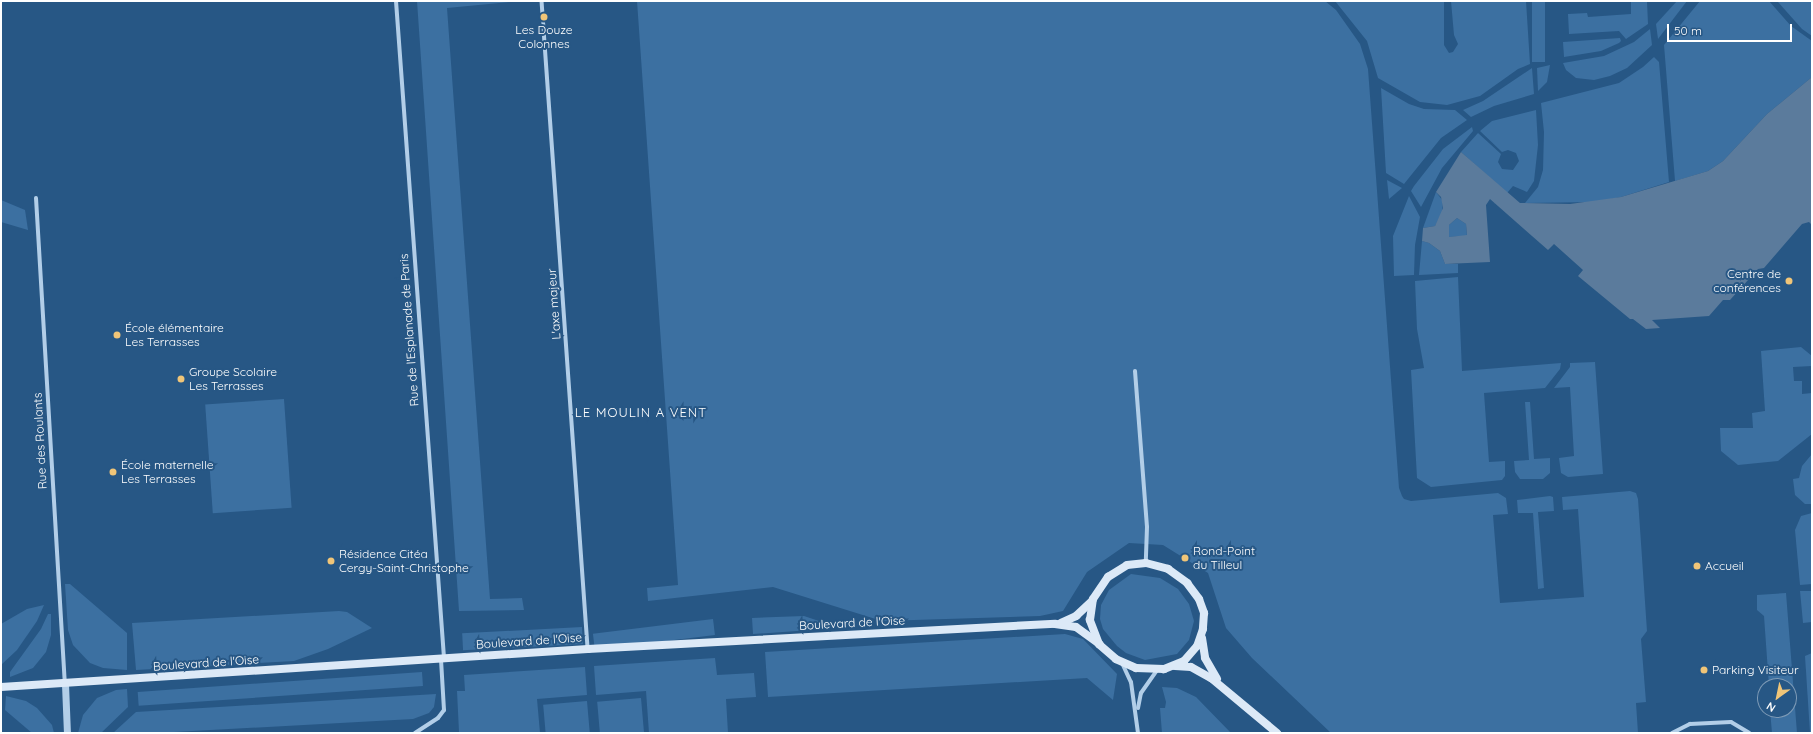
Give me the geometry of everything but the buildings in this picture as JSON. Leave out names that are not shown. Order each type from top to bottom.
[{"type":"main road","points":[[1221,684],[1205,658],[1202,634],[1204,613],[1194,590],[1173,572],[1146,563],[1126,565],[1103,582],[1094,599],[1090,620],[1099,644],[1121,662],[1136,668],[1157,670],[1173,666],[1191,667],[1221,684],[1277,733]]},
{"type":"main road","name":"Boulevard de l'Oise","points":[[1058,624],[1076,616],[1094,599]]},
{"type":"main road","name":"Boulevard de l'Oise","points":[[1,687],[588,649],[1058,624],[1076,627],[1099,644]]},
{"type":"main road","points":[[1173,666],[1192,653],[1202,634]]},
{"type":"street","name":"Rue de l'Esplanade de Paris","points":[[396,1],[443,658],[444,710],[438,718],[415,733]]},
{"type":"street","name":"L'axe majeur","points":[[542,1],[588,649]]},
{"type":"street","name":"Rue des Roulants","points":[[36,198],[65,684]]},
{"type":"street","points":[[1135,371],[1147,527],[1146,563]]},
{"type":"street","points":[[1121,662],[1130,676],[1137,711],[1138,733]]},
{"type":"street","points":[[1137,711],[1142,693],[1157,670]]},
{"type":"street","points":[[65,684],[67,733]]},
{"type":"street","points":[[1672,733],[1690,724],[1730,722],[1749,733]]},
{"type":"shaded area","points":[[417,1],[522,1],[447,8],[490,599],[522,598],[524,610],[459,611]]},
{"type":"shaded area","points":[[637,1],[1325,1],[1336,10],[1360,44],[1368,69],[1399,488],[1402,496],[1404,499],[1411,501],[1498,493],[1506,498],[1508,514],[1493,515],[1500,603],[1584,597],[1578,509],[1563,510],[1562,497],[1630,491],[1636,493],[1638,499],[1647,631],[1641,639],[1646,702],[1636,703],[1638,733],[1331,733],[1252,658],[1226,628],[1208,573],[1163,545],[1129,543],[1087,572],[1063,611],[1040,616],[882,621],[773,587],[648,601],[647,588],[678,585]]},
{"type":"shaded area","points":[[1335,1],[1444,1],[1444,45],[1449,53],[1453,52],[1458,44],[1454,35],[1451,1],[1526,1],[1530,64],[1518,69],[1480,96],[1447,105],[1420,102],[1378,78],[1367,41]]},
{"type":"shaded area","points":[[1532,1],[1545,1],[1545,62],[1532,62]]},
{"type":"shaded area","points":[[1631,1],[1647,1],[1648,24],[1626,39],[1619,31],[1569,34],[1568,14],[1587,13],[1588,17],[1631,14]]},
{"type":"shaded area","points":[[1677,1],[1687,1],[1658,39],[1656,24]]},
{"type":"shaded area","points":[[1700,1],[1769,1],[1791,26],[1812,41],[1812,77],[1767,114],[1723,161],[1708,171],[1675,181],[1664,45]]},
{"type":"shaded area","points":[[1777,1],[1812,1],[1812,36],[1802,29]]},
{"type":"shaded area","points":[[1650,29],[1652,45],[1627,68],[1610,76],[1594,80],[1576,78],[1566,70],[1563,63],[1604,56],[1634,42]]},
{"type":"shaded area","points":[[1620,38],[1621,41],[1619,43],[1601,51],[1564,57],[1563,42]]},
{"type":"shaded area","points":[[1654,57],[1659,62],[1669,182],[1621,197],[1596,202],[1525,203],[1538,187],[1543,170],[1544,132],[1541,103],[1619,83],[1643,67]]},
{"type":"shaded area","points":[[1550,65],[1547,82],[1538,91],[1537,68]]},
{"type":"shaded area","points":[[1532,68],[1534,94],[1494,106],[1471,117],[1463,110],[1483,101]]},
{"type":"shaded area","points":[[1812,77],[1812,225],[1809,222],[1802,224],[1764,268],[1758,269],[1730,300],[1723,300],[1709,316],[1652,320],[1660,328],[1646,329],[1633,319],[1630,319],[1578,276],[1583,270],[1554,244],[1548,250],[1490,199],[1486,205],[1490,262],[1445,264],[1440,251],[1429,243],[1422,241],[1423,228],[1435,226],[1443,208],[1441,197],[1436,192],[1461,152],[1520,203],[1570,204],[1621,197],[1708,171],[1723,161],[1767,114]],"holes":[[[1457,218],[1466,224],[1467,235],[1449,237],[1449,225]]]},
{"type":"shaded area","points":[[1381,88],[1409,104],[1424,109],[1455,110],[1467,120],[1441,138],[1404,184],[1386,173]]},
{"type":"shaded area","points":[[1536,110],[1538,145],[1534,181],[1527,192],[1513,186],[1507,193],[1461,152],[1478,133],[1501,154],[1498,162],[1502,169],[1513,170],[1519,161],[1516,153],[1508,150],[1502,152],[1480,131],[1492,121]]},
{"type":"shaded area","points":[[1472,127],[1473,131],[1442,168],[1421,207],[1411,191],[1414,186],[1443,149]]},
{"type":"shaded area","points":[[1387,180],[1402,188],[1389,199]]},
{"type":"shaded area","points":[[1436,192],[1443,201],[1442,213],[1435,226],[1423,228]]},
{"type":"shaded area","points":[[1409,196],[1420,217],[1415,245],[1414,275],[1394,276],[1393,236]]},
{"type":"shaded area","points":[[1,200],[25,210],[28,230],[1,222]]},
{"type":"shaded area","points":[[1457,218],[1466,224],[1467,236],[1449,237],[1449,225]]},
{"type":"shaded area","points":[[1422,241],[1429,243],[1440,251],[1445,264],[1458,264],[1458,273],[1419,275]]},
{"type":"shaded area","points":[[1458,277],[1462,371],[1561,363],[1560,369],[1545,388],[1484,393],[1489,462],[1505,461],[1505,476],[1502,480],[1431,487],[1417,478],[1411,370],[1424,368],[1417,329],[1415,281]]},
{"type":"shaded area","points":[[1801,347],[1812,356],[1812,366],[1793,367],[1794,381],[1802,381],[1802,394],[1812,393],[1812,434],[1778,461],[1738,465],[1721,451],[1720,428],[1753,428],[1752,413],[1765,411],[1761,351]]},
{"type":"shaded area","points":[[1595,362],[1603,474],[1568,477],[1561,473],[1559,458],[1574,456],[1570,387],[1554,388],[1570,367],[1570,363]]},
{"type":"shaded area","points":[[284,399],[292,508],[213,513],[205,405]]},
{"type":"shaded area","points":[[1525,402],[1530,402],[1534,459],[1550,458],[1550,473],[1543,479],[1520,479],[1515,472],[1514,461],[1529,460]]},
{"type":"shaded area","points":[[1812,454],[1812,504],[1805,504],[1795,495],[1793,479],[1799,478],[1802,466]]},
{"type":"shaded area","points":[[1550,496],[1553,497],[1554,511],[1538,512],[1544,588],[1538,589],[1533,513],[1518,513],[1517,500]]},
{"type":"shaded area","points":[[1812,513],[1812,584],[1800,585],[1795,530],[1801,516]]},
{"type":"shaded area","points":[[1131,574],[1160,578],[1178,589],[1189,604],[1194,621],[1189,640],[1177,654],[1145,660],[1126,653],[1117,646],[1103,629],[1100,619],[1101,605],[1109,590]]},
{"type":"shaded area","points":[[65,584],[70,584],[127,633],[127,670],[103,668],[90,663],[73,645],[68,630]]},
{"type":"shaded area","points":[[1800,591],[1812,591],[1812,622],[1803,623]]},
{"type":"shaded area","points":[[1786,593],[1793,678],[1768,678],[1764,616],[1757,610],[1757,595]]},
{"type":"shaded area","points":[[44,605],[37,621],[17,650],[1,665],[1,624],[27,609]]},
{"type":"shaded area","points":[[339,611],[347,612],[372,628],[328,649],[294,661],[136,670],[132,623]]},
{"type":"shaded area","points":[[48,614],[51,614],[51,635],[46,652],[33,668],[10,677],[10,672],[41,629]]},
{"type":"shaded area","points":[[804,616],[825,623],[825,629],[753,634],[752,618]]},
{"type":"shaded area","points":[[713,619],[715,635],[595,650],[593,634]]},
{"type":"shaded area","points":[[582,627],[583,644],[463,650],[462,633]]},
{"type":"shaded area","points":[[1065,634],[1083,639],[1117,674],[1113,700],[1087,678],[768,697],[765,652]]},
{"type":"shaded area","points":[[1812,653],[1812,733],[1810,733],[1805,656]]},
{"type":"shaded area","points":[[715,658],[717,675],[754,673],[756,697],[726,699],[728,733],[649,733],[646,691],[596,695],[594,666]]},
{"type":"shaded area","points":[[585,667],[587,695],[537,699],[540,733],[459,732],[457,691],[465,691],[464,675]]},
{"type":"shaded area","points":[[422,672],[423,686],[139,706],[138,692]]},
{"type":"shaded area","points":[[1162,687],[1177,688],[1196,697],[1231,733],[1162,733],[1160,708],[1165,708],[1166,702]]},
{"type":"shaded area","points":[[127,689],[128,707],[101,733],[78,733],[83,715],[97,698],[116,690]]},
{"type":"shaded area","points":[[436,694],[434,707],[429,713],[413,719],[156,733],[113,733],[136,712]]},
{"type":"shaded area","points":[[6,696],[26,701],[37,708],[52,725],[54,733],[32,733],[5,710]]},
{"type":"shaded area","points":[[641,698],[644,733],[600,733],[597,702]]},
{"type":"shaded area","points":[[587,701],[590,733],[546,733],[543,705]]},
{"type":"shaded area","points":[[1771,718],[1796,718],[1797,733],[1772,733]]},
{"type":"place","name":"Les Douze Colonnes","points":[[544,17]]},
{"type":"place","name":"Centre de conférences","points":[[1789,281]]},
{"type":"place","name":"École élémentaire Les Terrasses","points":[[117,335]]},
{"type":"place","name":"Groupe Scolaire Les Terrasses","points":[[181,379]]},
{"type":"place","name":"École maternelle Les Terrasses","points":[[113,472]]},
{"type":"place","name":"Rond-Point du Tilleul","points":[[1185,558]]},
{"type":"place","name":"Résidence Citéa Cergy-Saint-Christophe","points":[[331,561]]},
{"type":"place","name":"Accueil","points":[[1697,566]]},
{"type":"place","name":"Parking Visiteur","points":[[1704,670]]},
{"type":"district","name":"LE MOULIN A VENT","points":[[641,412]]}]
